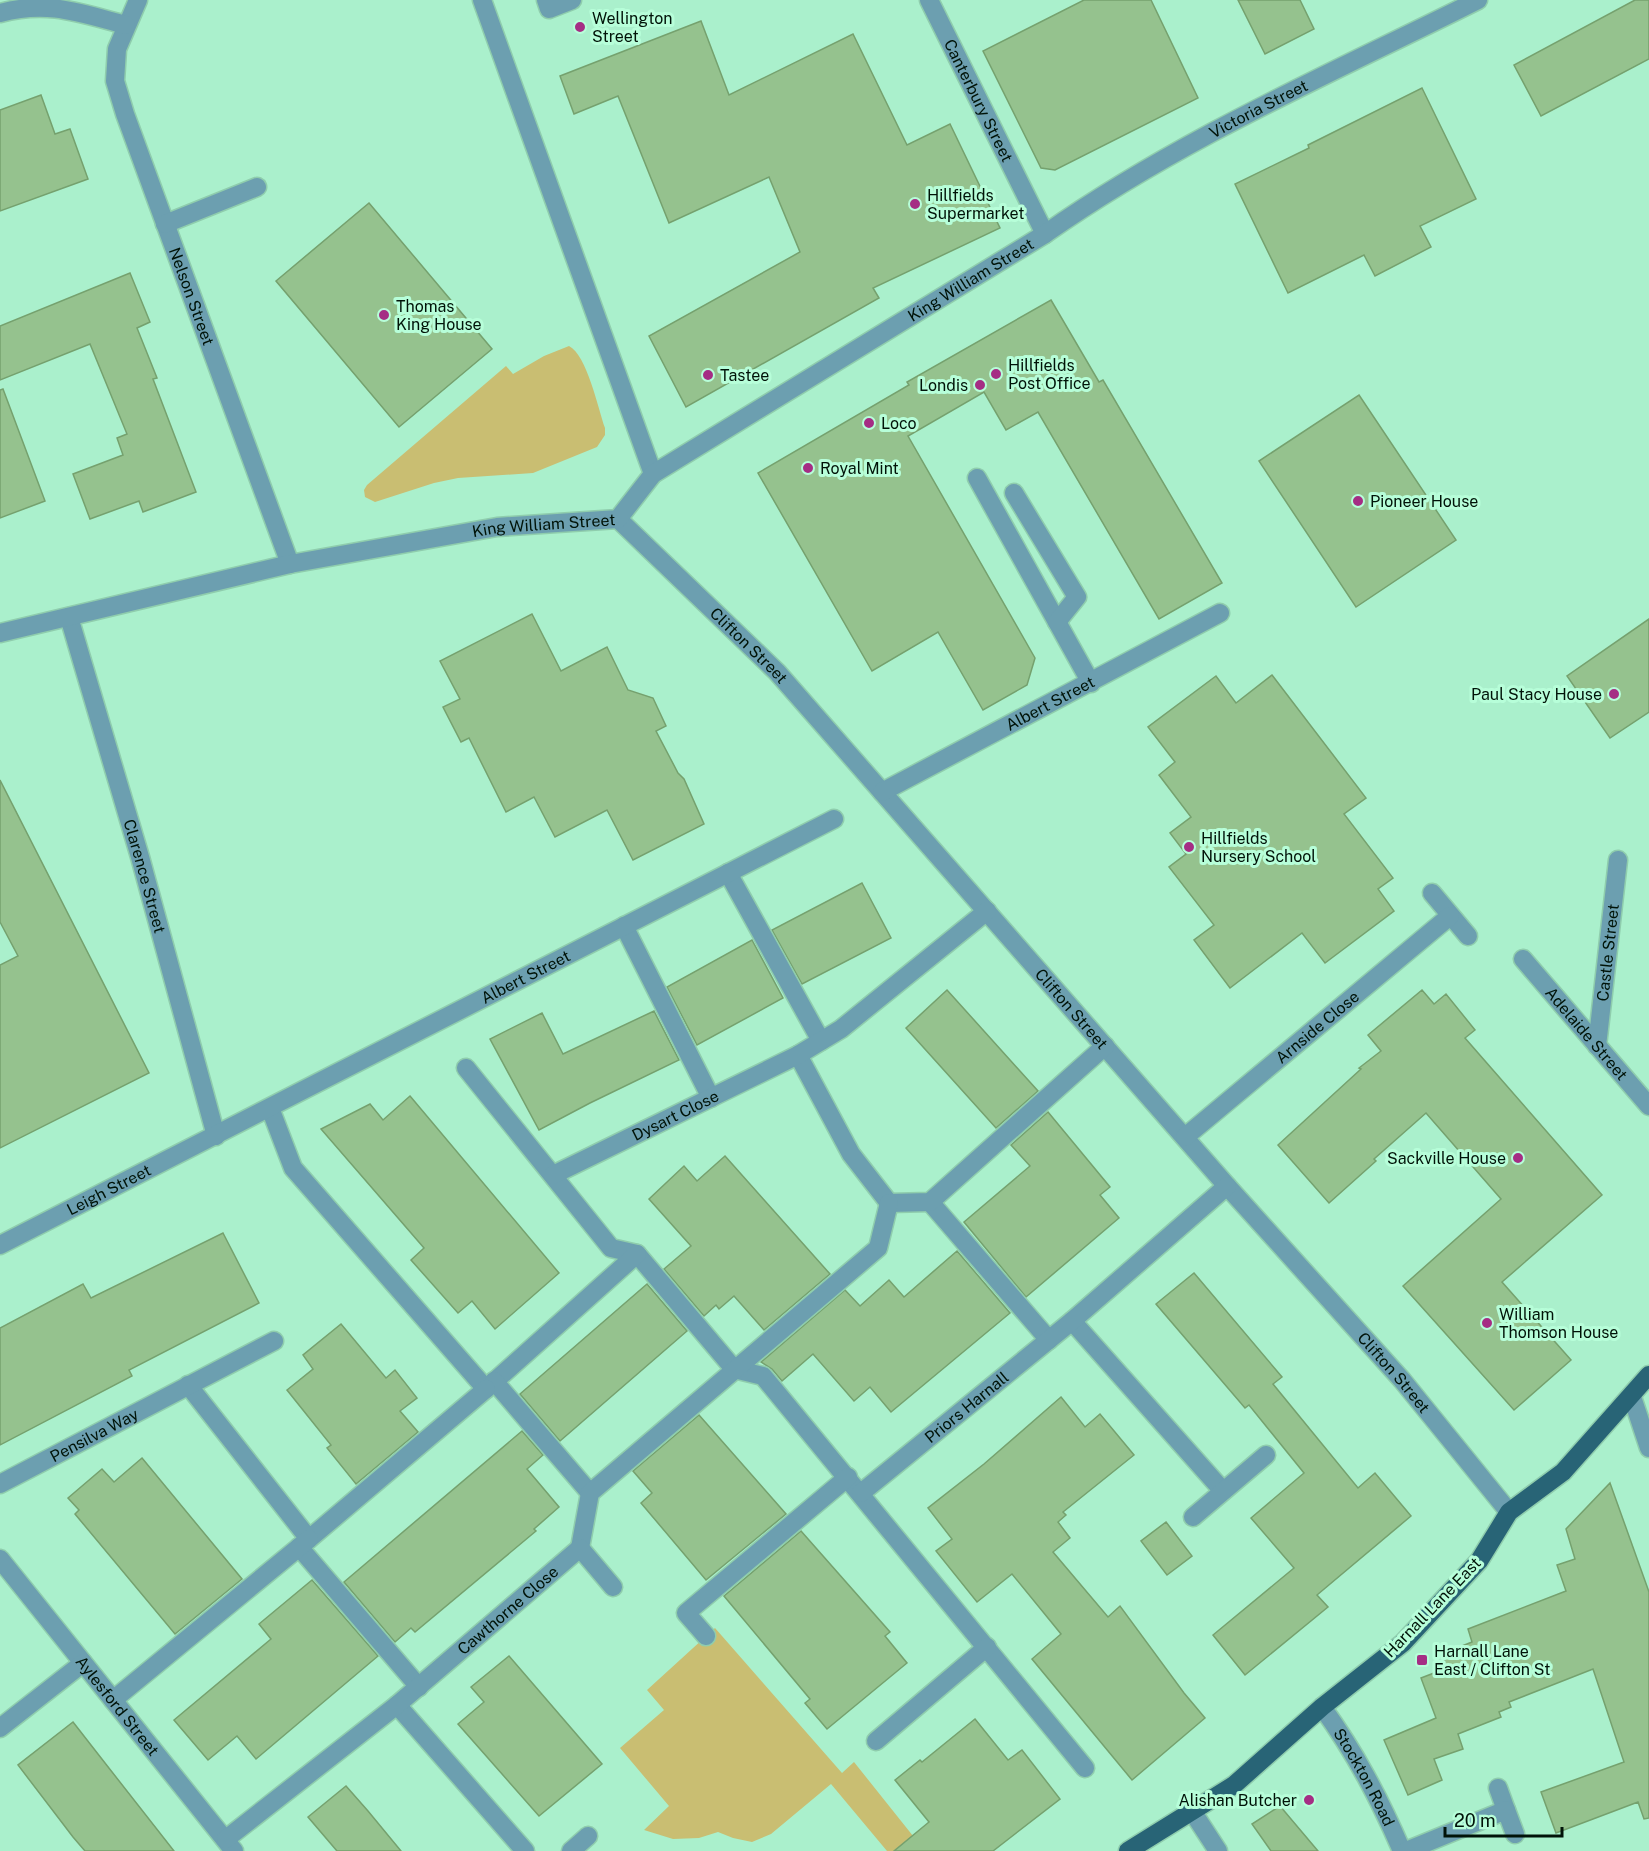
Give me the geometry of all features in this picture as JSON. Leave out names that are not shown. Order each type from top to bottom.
[{"type":"main road","name":"Harnall Lane East","points":[[1128,1851],[1234,1785],[1322,1707],[1403,1643],[1479,1561],[1509,1512],[1563,1472],[1632,1397],[1649,1375]]},
{"type":"street","name":"Nelson Street","points":[[138,0],[117,49],[115,81],[125,114],[290,564]]},
{"type":"street","points":[[482,0],[653,474]]},
{"type":"street","points":[[546,0],[549,9],[572,0]]},
{"type":"street","name":"Canterbury Street","points":[[930,0],[1046,234]]},
{"type":"street","name":"Victoria Street","points":[[1046,234],[1089,203],[1197,140],[1478,0]]},
{"type":"street","points":[[0,13],[36,6],[62,8],[126,25]]},
{"type":"street","points":[[165,224],[257,187]]},
{"type":"street","name":"King William Street","points":[[0,633],[290,564],[497,527],[618,519],[653,474],[1046,234]]},
{"type":"street","points":[[977,477],[1091,683]]},
{"type":"street","points":[[1014,493],[1077,597],[1057,622]]},
{"type":"street","name":"Clifton Street","points":[[618,519],[777,672],[1227,1186],[1402,1380],[1509,1512]]},
{"type":"street","name":"Albert Street","points":[[882,792],[1220,614]]},
{"type":"street","name":"Clarence Street","points":[[69,617],[141,857],[216,1136]]},
{"type":"street","name":"Albert Street","points":[[216,1136],[834,819]]},
{"type":"street","name":"Castle Street","points":[[1597,1046],[1618,860]]},
{"type":"street","points":[[728,873],[821,1041]]},
{"type":"street","points":[[1432,893],[1468,936]]},
{"type":"street","name":"Dysart Close","points":[[553,1175],[798,1055],[841,1029],[987,911]]},
{"type":"street","name":"Arnside Close","points":[[1185,1137],[1450,916]]},
{"type":"street","points":[[624,926],[711,1098]]},
{"type":"street","name":"Adelaide Street","points":[[1523,959],[1649,1106]]},
{"type":"street","points":[[889,1203],[930,1202],[1105,1046]]},
{"type":"street","points":[[798,1055],[851,1154],[889,1203]]},
{"type":"street","points":[[466,1068],[611,1248],[637,1254],[734,1369],[762,1376],[848,1477],[1085,1767]]},
{"type":"street","points":[[270,1108],[293,1168],[590,1493]]},
{"type":"street","name":"Leigh Street","points":[[0,1245],[216,1136]]},
{"type":"street","name":"Priors Harnall","points":[[861,1493],[1072,1322],[1227,1186]]},
{"type":"street","points":[[930,1202],[1049,1340]]},
{"type":"street","points":[[613,1587],[580,1548],[590,1493],[879,1248],[889,1203]]},
{"type":"street","points":[[113,1700],[304,1543],[490,1385],[637,1254]]},
{"type":"street","points":[[1072,1322],[1223,1491]]},
{"type":"street","name":"Pensilva Way","points":[[0,1484],[274,1341]]},
{"type":"street","points":[[188,1385],[294,1520],[304,1543],[419,1687]]},
{"type":"street","points":[[1632,1397],[1649,1448]]},
{"type":"street","points":[[1193,1517],[1266,1455]]},
{"type":"street","points":[[706,1636],[686,1612],[848,1477]]},
{"type":"street","name":"Cawthorne Close","points":[[230,1845],[419,1687],[580,1548]]},
{"type":"street","name":"Aylesford Street","points":[[0,1559],[230,1845]]},
{"type":"street","points":[[876,1742],[987,1647]]},
{"type":"street","points":[[0,1728],[83,1663]]},
{"type":"street","points":[[397,1705],[525,1851]]},
{"type":"street","name":"Stockton Road","points":[[1322,1707],[1348,1743],[1376,1793],[1404,1851]]},
{"type":"street","points":[[1498,1788],[1515,1834]]},
{"type":"street","points":[[1404,1851],[1506,1810]]},
{"type":"street","points":[[1192,1811],[1218,1851]]},
{"type":"street","points":[[571,1851],[588,1836]]},
{"type":"shaded area","points":[[569,346],[575,351],[586,371],[605,428],[605,435],[597,447],[533,473],[458,478],[434,483],[375,502],[365,497],[364,490],[367,485],[506,366],[513,374],[544,356]]},
{"type":"shaded area","points":[[715,1628],[842,1773],[854,1762],[925,1851],[887,1851],[831,1784],[771,1834],[752,1842],[718,1832],[699,1838],[673,1839],[644,1830],[669,1806],[620,1748],[664,1710],[647,1690]]},
{"type":"building","points":[[1084,0],[1151,0],[1198,98],[1055,170],[1041,168],[983,51]]},
{"type":"building","points":[[1238,0],[1300,0],[1314,29],[1265,54]]},
{"type":"building","points":[[1635,0],[1649,0],[1649,59],[1541,116],[1514,65]]},
{"type":"building","points":[[701,21],[729,95],[853,34],[907,145],[950,124],[1000,228],[873,288],[879,298],[686,407],[649,336],[800,252],[769,177],[669,223],[618,96],[574,114],[560,76]]},
{"type":"building","points":[[1422,88],[1476,199],[1420,226],[1431,247],[1375,276],[1364,255],[1288,293],[1235,184]]},
{"type":"building","points":[[41,95],[55,134],[70,129],[88,179],[0,211],[0,110]]},
{"type":"building","name":"Thomas King House","points":[[369,203],[492,349],[399,427],[276,281]]},
{"type":"building","points":[[130,273],[150,322],[137,328],[157,378],[153,379],[196,492],[143,512],[139,501],[90,519],[73,474],[123,455],[117,438],[127,434],[90,344],[0,380],[0,326]]},
{"type":"building","points":[[1051,300],[1099,382],[1103,380],[1222,583],[1159,619],[1038,412],[1006,430],[984,392],[908,436],[1035,658],[1027,685],[983,710],[938,632],[872,671],[758,473],[909,385],[907,382]]},
{"type":"building","points":[[3,389],[45,501],[0,518],[0,390]]},
{"type":"building","name":"Pioneer House","points":[[1359,395],[1456,540],[1356,607],[1259,461]]},
{"type":"building","points":[[532,614],[561,671],[607,647],[628,690],[653,698],[666,726],[656,731],[678,773],[684,779],[704,824],[633,860],[607,810],[555,837],[534,797],[506,812],[469,738],[461,742],[443,707],[460,699],[440,661]]},
{"type":"building","name":"Paul Stacy House","points":[[1649,619],[1649,712],[1610,738],[1567,676]]},
{"type":"building","points":[[1272,675],[1366,798],[1344,814],[1393,878],[1378,889],[1394,911],[1325,963],[1302,933],[1230,988],[1194,940],[1214,925],[1169,867],[1186,854],[1170,833],[1191,817],[1159,775],[1175,762],[1148,727],[1216,676],[1236,703]]},
{"type":"building","points":[[0,780],[149,1073],[0,1148],[0,965],[18,956],[0,922]]},
{"type":"building","points":[[862,883],[891,938],[802,984],[772,930]]},
{"type":"building","points":[[752,940],[783,998],[697,1045],[667,987]]},
{"type":"building","points":[[947,990],[1038,1091],[996,1128],[906,1028]]},
{"type":"building","points":[[1422,990],[1434,1004],[1446,994],[1475,1030],[1465,1038],[1602,1195],[1502,1282],[1571,1360],[1514,1410],[1403,1286],[1501,1199],[1426,1113],[1329,1203],[1278,1145],[1361,1069],[1359,1068],[1381,1051],[1368,1035]]},
{"type":"building","points":[[654,1011],[679,1060],[539,1130],[490,1039],[542,1013],[563,1054]]},
{"type":"building","points":[[410,1096],[559,1273],[495,1329],[472,1301],[458,1313],[411,1260],[424,1248],[321,1129],[370,1104],[383,1120]]},
{"type":"building","points":[[1048,1112],[1110,1187],[1100,1195],[1119,1218],[1026,1297],[964,1222],[1030,1166],[1011,1145]]},
{"type":"building","points":[[725,1156],[830,1274],[764,1330],[734,1296],[719,1309],[716,1305],[704,1316],[664,1269],[691,1246],[649,1199],[684,1166],[697,1181]]},
{"type":"building","points":[[223,1233],[259,1303],[129,1370],[132,1376],[0,1445],[0,1328],[83,1284],[91,1298]]},
{"type":"building","points":[[957,1251],[1010,1313],[891,1412],[870,1387],[854,1401],[813,1354],[782,1381],[772,1369],[761,1362],[845,1290],[860,1306],[889,1280],[904,1297]]},
{"type":"building","points":[[1194,1273],[1282,1377],[1273,1384],[1358,1488],[1375,1473],[1411,1516],[1317,1595],[1328,1607],[1245,1675],[1213,1635],[1294,1568],[1251,1518],[1304,1473],[1249,1405],[1245,1408],[1156,1304]]},
{"type":"building","points":[[647,1284],[687,1331],[560,1441],[520,1394]]},
{"type":"building","points":[[341,1324],[386,1378],[395,1370],[417,1398],[400,1411],[418,1432],[356,1484],[327,1448],[331,1445],[287,1390],[313,1369],[303,1355]]},
{"type":"building","points":[[1061,1397],[1085,1427],[1100,1414],[1134,1455],[1063,1512],[1066,1515],[1058,1522],[1070,1538],[1053,1552],[1108,1617],[1120,1606],[1205,1718],[1132,1780],[1032,1659],[1061,1634],[1012,1574],[977,1602],[936,1551],[952,1539],[928,1508],[984,1464]]},
{"type":"building","points":[[699,1415],[786,1514],[706,1580],[641,1503],[652,1493],[633,1471]]},
{"type":"building","points":[[522,1431],[543,1455],[527,1469],[559,1507],[534,1529],[536,1531],[415,1632],[411,1628],[395,1642],[344,1582]]},
{"type":"building","points":[[142,1458],[242,1579],[175,1634],[75,1514],[79,1510],[68,1498],[102,1469],[114,1482]]},
{"type":"building","points":[[1610,1483],[1649,1592],[1649,1818],[1644,1819],[1638,1802],[1556,1833],[1541,1792],[1624,1762],[1593,1669],[1509,1702],[1511,1707],[1499,1712],[1501,1717],[1458,1734],[1463,1749],[1434,1759],[1442,1780],[1408,1795],[1384,1740],[1436,1718],[1421,1678],[1447,1668],[1442,1654],[1472,1642],[1468,1629],[1566,1591],[1557,1565],[1575,1559],[1566,1529]]},
{"type":"building","points":[[1166,1522],[1192,1556],[1167,1575],[1141,1541]]},
{"type":"building","points":[[801,1531],[890,1632],[885,1636],[907,1663],[827,1729],[805,1703],[810,1699],[724,1596]]},
{"type":"building","points":[[312,1580],[378,1656],[256,1759],[237,1736],[208,1760],[174,1720],[271,1639],[259,1624]]},
{"type":"building","points":[[509,1656],[602,1764],[539,1816],[458,1724],[484,1702],[471,1687]]},
{"type":"building","points":[[975,1719],[1008,1760],[1022,1750],[1060,1799],[993,1851],[894,1851],[929,1822],[895,1780],[920,1760],[922,1762]]},
{"type":"building","points":[[73,1722],[174,1851],[85,1851],[73,1837],[18,1765]]},
{"type":"building","points":[[346,1786],[401,1851],[337,1851],[308,1817]]},
{"type":"building","points":[[1280,1806],[1318,1851],[1271,1851],[1252,1824]]},
{"type":"place","name":"Wellington Street","points":[[580,27]]},
{"type":"place","name":"Hillfields Supermarket","points":[[915,204]]},
{"type":"place","name":"Thomas King House","points":[[384,315]]},
{"type":"place","name":"Hillfields Post Office","points":[[996,374]]},
{"type":"place","name":"Tastee","points":[[708,375]]},
{"type":"place","name":"Londis","points":[[980,385]]},
{"type":"place","name":"Loco","points":[[869,423]]},
{"type":"place","name":"Royal Mint","points":[[808,468]]},
{"type":"place","name":"Pioneer House","points":[[1358,501]]},
{"type":"place","name":"Paul Stacy House","points":[[1614,694]]},
{"type":"place","name":"Hillfields Nursery School","points":[[1189,847]]},
{"type":"place","name":"Sackville House","points":[[1518,1158]]},
{"type":"place","name":"William Thomson House","points":[[1487,1323]]},
{"type":"place","name":"Harnall Lane East / Clifton St","points":[[1422,1660]]},
{"type":"place","name":"Alishan Butcher","points":[[1309,1800]]}]
